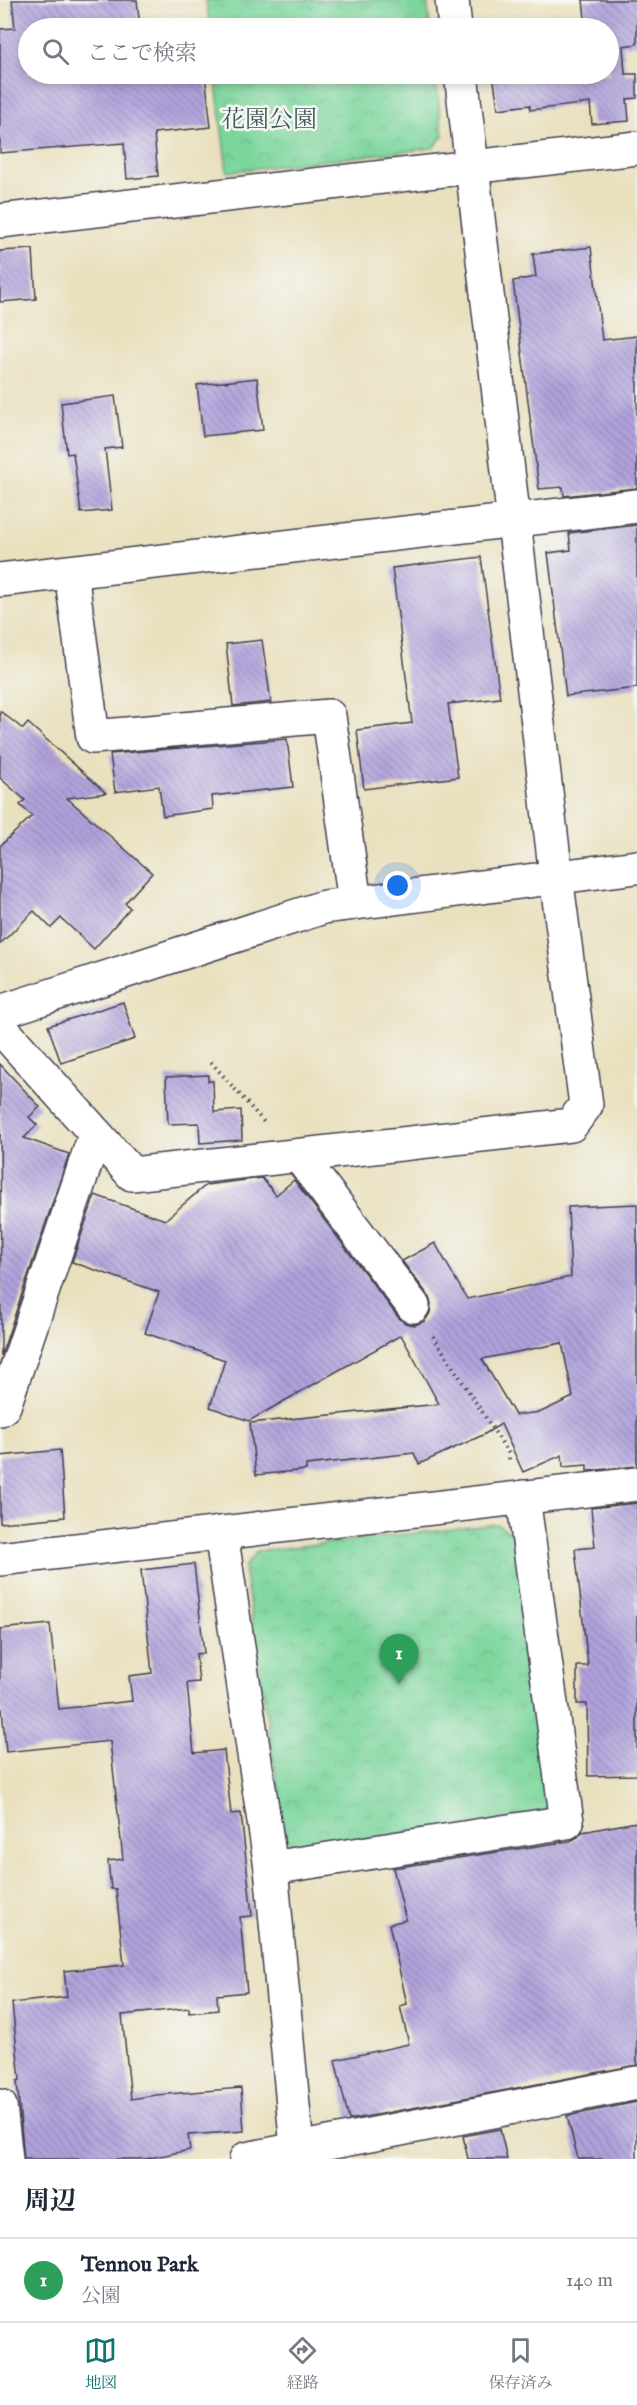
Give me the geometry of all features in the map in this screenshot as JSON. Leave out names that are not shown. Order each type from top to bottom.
[{"type":"street","points":[[452,0],[454,18]]},
{"type":"street","points":[[0,1027],[132,1174],[572,1125],[586,1105],[556,876],[462,84]]},
{"type":"street","points":[[0,221],[637,148]]},
{"type":"street","points":[[0,580],[637,506]]},
{"type":"street","points":[[71,572],[93,737],[329,716],[355,903]]},
{"type":"street","points":[[0,1012],[324,907],[637,867]]},
{"type":"street","points":[[0,1409],[4,1406],[95,1135]]},
{"type":"street","points":[[298,1157],[412,1306]]},
{"type":"street","points":[[0,1559],[637,1484]]},
{"type":"street","points":[[271,1868],[567,1822],[517,1497]]},
{"type":"street","points":[[221,1533],[271,1868],[297,2154]]},
{"type":"street","points":[[246,2159],[297,2154],[637,2083]]},
{"type":"street","points":[[0,2106],[6,2159]]},
{"type":"path","points":[[211,1062],[298,1157]]},
{"type":"path","points":[[412,1306],[509,1455],[517,1497]]},
{"type":"green space","points":[[206,0],[427,0],[429,18],[209,18]]},
{"type":"green space","name":"花園公園","points":[[216,84],[436,84],[443,136],[433,148],[227,172]]},
{"type":"green space","points":[[497,1524],[516,1536],[553,1801],[541,1815],[301,1849],[285,1838],[244,1567],[257,1551]]},
{"type":"building","points":[[12,0],[137,0],[139,18],[18,18],[18,84],[206,84],[211,127],[154,133],[158,176],[127,179],[124,143],[0,153],[0,29],[15,28]]},
{"type":"building","points":[[583,0],[637,0],[637,44],[623,46],[625,74],[637,74],[637,98],[627,99],[629,121],[592,124],[590,103],[530,110],[530,105],[498,109],[494,84],[619,84],[619,18],[585,18]]},
{"type":"building","points":[[591,247],[602,340],[637,336],[637,488],[564,496],[563,487],[539,489],[513,281],[536,277],[533,254]]},
{"type":"building","points":[[33,249],[36,299],[0,302],[0,251]]},
{"type":"building","points":[[257,378],[263,430],[203,436],[197,385]]},
{"type":"building","points":[[115,396],[122,447],[105,449],[112,510],[81,513],[73,453],[67,454],[61,403]]},
{"type":"building","points":[[637,525],[637,688],[566,696],[548,553],[571,550],[569,533]]},
{"type":"building","points":[[481,557],[500,698],[448,704],[458,777],[364,789],[357,730],[412,723],[392,568]]},
{"type":"building","points":[[262,640],[271,702],[233,706],[226,644]]},
{"type":"building","points":[[0,711],[23,729],[28,723],[106,793],[67,798],[152,873],[125,903],[130,908],[94,949],[61,918],[51,928],[34,911],[0,944],[0,846],[32,816],[20,805],[25,800],[0,778]]},
{"type":"building","points":[[287,739],[293,787],[212,796],[213,809],[163,816],[159,786],[115,792],[110,754]]},
{"type":"building","points":[[123,1002],[135,1039],[61,1063],[48,1026]]},
{"type":"building","points":[[0,1064],[40,1107],[29,1117],[37,1125],[24,1138],[69,1154],[1,1356]]},
{"type":"building","points":[[208,1075],[208,1081],[213,1081],[214,1112],[241,1110],[242,1140],[200,1143],[199,1123],[168,1124],[166,1077]]},
{"type":"building","points":[[262,1178],[276,1195],[294,1180],[398,1317],[405,1323],[415,1325],[425,1321],[430,1313],[431,1303],[428,1295],[402,1261],[435,1243],[467,1299],[571,1277],[568,1207],[637,1204],[637,1466],[587,1471],[587,1465],[563,1467],[562,1455],[523,1472],[501,1424],[483,1435],[419,1464],[414,1453],[306,1465],[306,1470],[256,1475],[250,1423],[439,1404],[401,1335],[249,1421],[210,1407],[225,1360],[145,1333],[159,1292],[72,1262],[95,1195],[165,1220],[206,1185]],"holes":[[[562,1343],[573,1397],[541,1412],[515,1415],[482,1359]]]},
{"type":"building","points":[[60,1450],[65,1517],[0,1523],[0,1456]]},
{"type":"building","points":[[637,1503],[637,1775],[588,1776],[587,1704],[577,1704],[577,1666],[588,1666],[575,1549],[595,1547],[591,1508]]},
{"type":"building","points":[[194,1564],[204,1653],[196,1654],[199,1682],[187,1683],[194,1753],[224,1750],[231,1814],[241,1813],[252,1916],[240,1917],[247,1992],[217,1995],[218,2010],[189,2013],[189,2008],[122,2015],[131,2099],[241,2088],[244,2131],[188,2135],[190,2150],[145,2159],[24,2159],[17,2081],[20,2080],[12,2003],[67,1997],[64,1971],[124,1965],[116,1889],[111,1889],[108,1861],[123,1859],[110,1741],[6,1752],[2,1709],[0,1709],[0,1629],[50,1624],[59,1709],[132,1701],[129,1676],[152,1673],[141,1570]]},
{"type":"building","points":[[637,1822],[637,2065],[349,2120],[335,2060],[409,2044],[400,2006],[407,2004],[389,1924],[406,1920],[393,1868],[570,1841],[582,1832]]},
{"type":"building","points":[[637,2102],[637,2159],[578,2159],[567,2116]]},
{"type":"building","points":[[500,2129],[507,2159],[468,2159],[463,2136]]},
{"type":"place","name":"Tennou Park","points":[[399,1684]]}]
